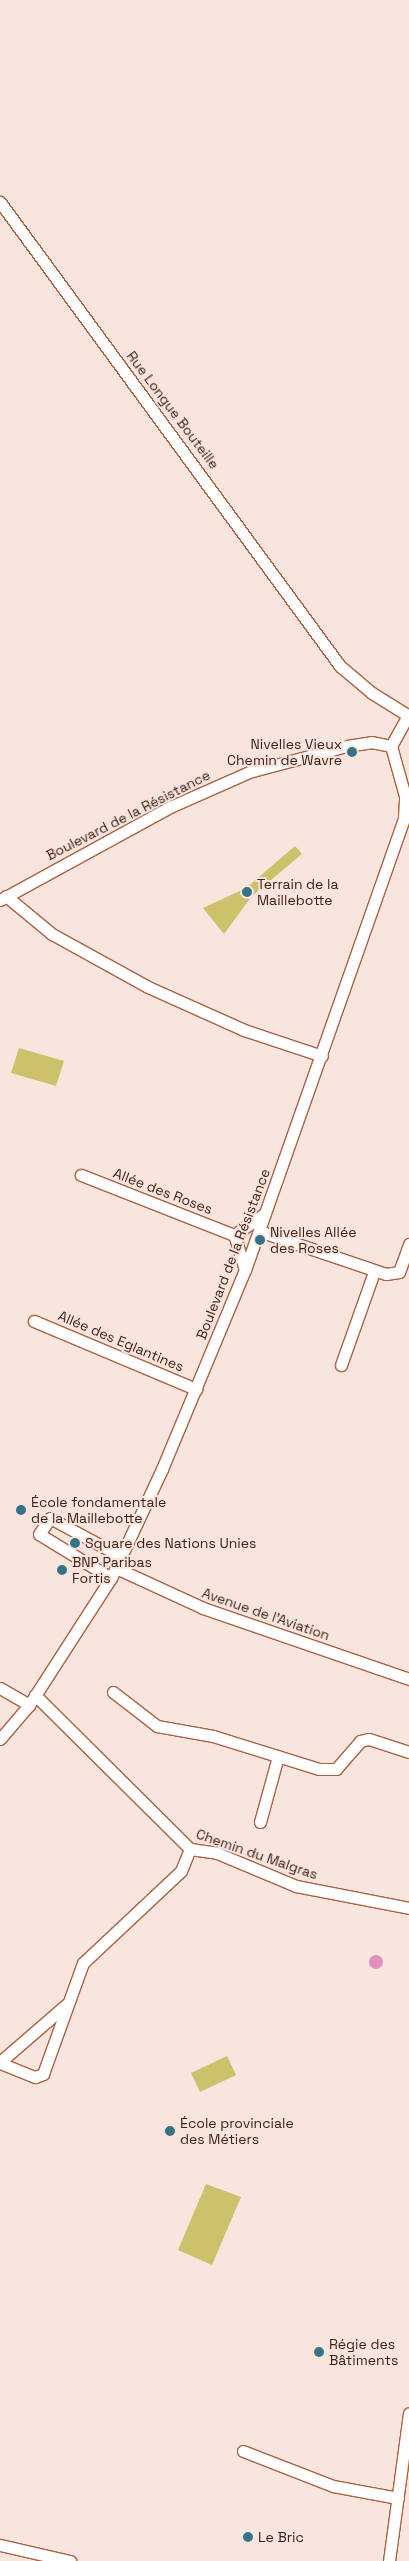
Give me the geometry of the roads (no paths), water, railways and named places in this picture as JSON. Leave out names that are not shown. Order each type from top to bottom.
[{"type":"street","name":"Rue Longue Bouteille","points":[[0,202],[340,666],[408,716]]},
{"type":"street","points":[[391,746],[408,716]]},
{"type":"street","name":"Boulevard de la Résistance","points":[[0,1739],[32,1700],[116,1568],[196,1389],[245,1270],[397,844],[405,796],[391,746],[371,742],[347,746],[249,772],[170,807],[3,898]]},
{"type":"street","points":[[397,844],[409,846]]},
{"type":"street","points":[[3,898],[52,934],[148,987],[244,1030],[322,1056]]},
{"type":"street","name":"Allée des Roses","points":[[81,1175],[234,1235]]},
{"type":"street","points":[[245,1270],[234,1235],[265,1213]]},
{"type":"street","points":[[259,1231],[374,1272],[399,1272],[409,1244]]},
{"type":"street","points":[[341,1365],[374,1272]]},
{"type":"street","name":"Allée des Eglantines","points":[[34,1321],[196,1389]]},
{"type":"street","points":[[50,1518],[116,1568],[39,1534],[50,1518]]},
{"type":"street","name":"Avenue de l'Aviation","points":[[116,1568],[203,1608],[409,1680]]},
{"type":"street","name":"Chemin du Malgras","points":[[0,1688],[32,1700],[190,1849],[202,1848],[296,1886],[409,1908]]},
{"type":"street","points":[[113,1692],[157,1726],[213,1736],[330,1771],[343,1763],[360,1741],[375,1740],[409,1752]]},
{"type":"street","points":[[260,1822],[278,1756]]},
{"type":"street","points":[[68,2002],[0,2062],[35,2077],[43,2074],[68,2002],[84,1964],[181,1871],[190,1849]]},
{"type":"street","points":[[389,2561],[409,2413]]},
{"type":"street","points":[[243,2451],[333,2486],[398,2498]]},
{"type":"street","points":[[0,2545],[70,2561]]},
{"type":"place","name":"Nivelles Vieux Chemin de Wavre","points":[[352,752]]},
{"type":"place","name":"Terrain de la Maillebotte","points":[[247,892]]},
{"type":"place","name":"Nivelles Allée des Roses","points":[[260,1240]]},
{"type":"place","name":"École fondamentale de la Maillebotte","points":[[21,1510]]},
{"type":"place","name":"Square des Nations Unies","points":[[75,1543]]},
{"type":"place","name":"BNP Paribas Fortis","points":[[62,1570]]},
{"type":"place","name":"École provinciale des Métiers","points":[[170,2131]]},
{"type":"place","name":"Régie des Bâtiments","points":[[319,2352]]},
{"type":"place","name":"Le Bric","points":[[248,2537]]}]
